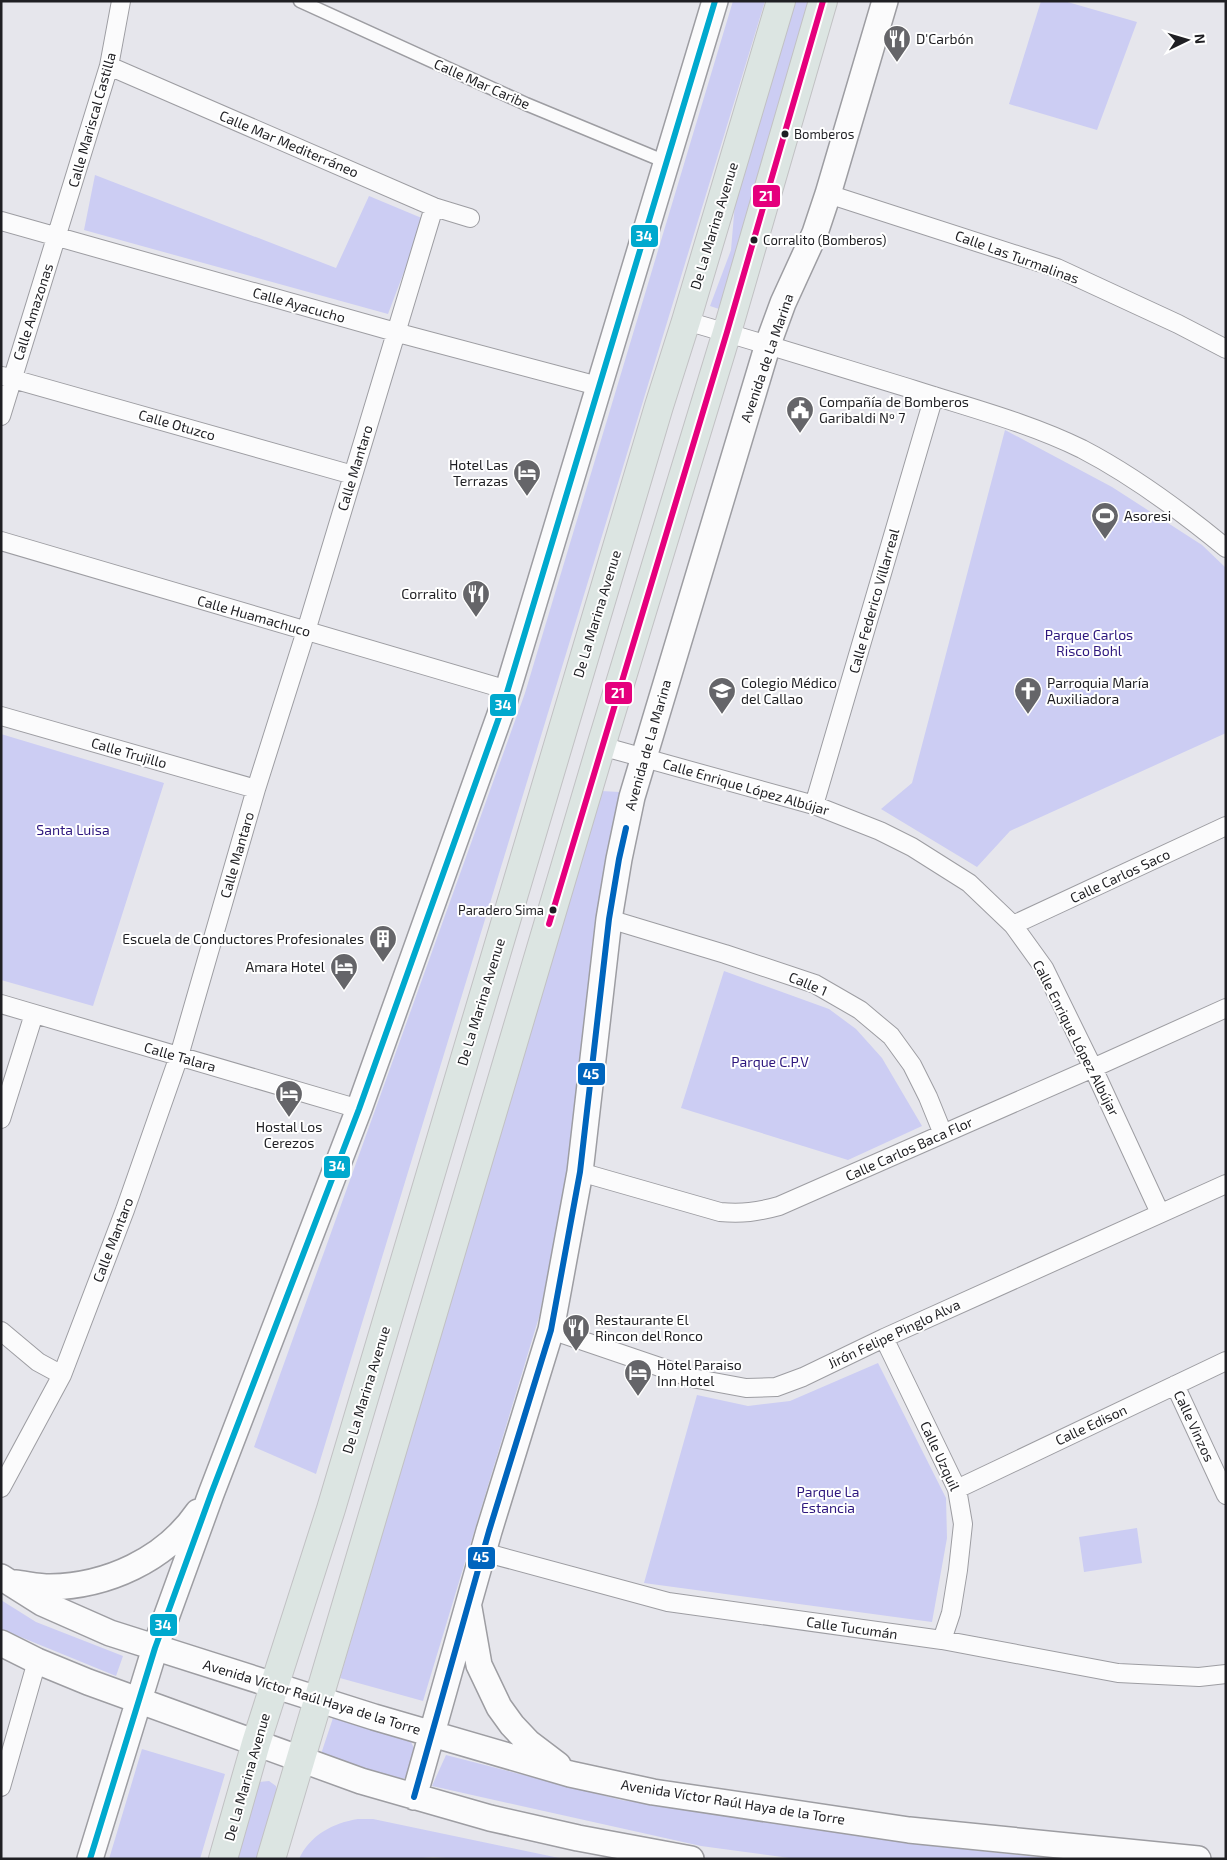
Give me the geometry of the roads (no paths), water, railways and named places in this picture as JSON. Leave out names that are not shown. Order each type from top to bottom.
[{"type":"main road","points":[[90,1859],[155,1648],[211,1494],[359,1110],[508,690],[598,386],[716,1]]},
{"type":"main road","name":"De La Marina Avenue","points":[[223,1859],[256,1743],[331,1509],[781,1]]},
{"type":"main road","points":[[271,1859],[601,746],[727,332],[823,1]]},
{"type":"main road","name":"Avenida de La Marina","points":[[414,1797],[483,1552],[551,1330],[580,1172],[609,919],[618,859],[643,757],[768,344],[783,303],[815,233],[885,1]]},
{"type":"main road","points":[[5,1579],[48,1587],[87,1584],[120,1574],[159,1552],[188,1526],[211,1494]]},
{"type":"main road","name":"Avenida Víctor Raúl Haya de la Torre","points":[[5,1579],[42,1603],[110,1633],[318,1700],[570,1774],[653,1792],[909,1830],[1198,1859]]},
{"type":"main road","points":[[468,1604],[479,1665],[499,1708],[529,1743],[570,1774]]},
{"type":"main road","points":[[1,1643],[37,1661],[361,1781],[490,1818],[578,1838],[691,1859]]},
{"type":"street","name":"Calle Mariscal Castilla","points":[[57,237],[109,66],[121,1]]},
{"type":"street","name":"Calle Mar Caribe","points":[[300,1],[526,104],[666,162]]},
{"type":"street","name":"Calle Mar Mediterráneo","points":[[109,66],[434,207],[470,218]]},
{"type":"street","name":"Calle Las Turmalinas","points":[[828,194],[1057,268],[1178,324],[1226,349]]},
{"type":"street","name":"Calle Mantaro","points":[[1,1488],[62,1375],[125,1210],[179,1056],[256,789],[306,631],[434,207]]},
{"type":"street","name":"Calle Ayacucho","points":[[1,221],[396,332],[598,386]]},
{"type":"street","name":"Calle Amazonas","points":[[1,416],[7,377],[57,237]]},
{"type":"street","points":[[686,321],[768,344],[1044,432],[1083,450],[1147,488],[1226,548]]},
{"type":"street","name":"Calle Otuzco","points":[[7,377],[353,475]]},
{"type":"street","name":"Calle Federico Villarreal","points":[[814,805],[934,396]]},
{"type":"street","name":"Calle Huamachuco","points":[[1,541],[508,690]]},
{"type":"street","name":"Calle Trujillo","points":[[1,716],[256,789]]},
{"type":"street","name":"Calle Enrique López Albújar","points":[[601,746],[814,805],[880,831],[912,847],[969,883],[1013,925],[1044,968],[1160,1213]]},
{"type":"street","name":"Calle Carlos Saco","points":[[1013,925],[1226,826]]},
{"type":"street","name":"Calle 1","points":[[609,919],[725,954],[814,984],[860,1010],[891,1036],[912,1065],[943,1134]]},
{"type":"street","name":"Calle Talara","points":[[1,1004],[359,1110]]},
{"type":"street","name":"Calle Carlos Baca Flor","points":[[580,1172],[720,1212],[743,1214],[762,1211],[779,1206],[1226,1008]]},
{"type":"street","points":[[1,1118],[34,1014]]},
{"type":"street","name":"Jirón Felipe Pinglo Alva","points":[[551,1330],[692,1378],[746,1388],[776,1388],[1226,1184]]},
{"type":"street","points":[[1,1331],[38,1362],[62,1375]]},
{"type":"street","name":"Calle Uzquil","points":[[884,1338],[957,1489],[963,1532],[951,1613],[942,1640]]},
{"type":"street","name":"Calle Edison","points":[[957,1489],[1226,1361]]},
{"type":"street","name":"Calle Vinzos","points":[[1175,1385],[1226,1495]]},
{"type":"street","name":"Calle Tucumán","points":[[483,1552],[668,1602],[942,1640],[1118,1673],[1199,1677],[1226,1674]]},
{"type":"street","points":[[1,1787],[37,1661]]},
{"type":"place","name":"D'Carbón","points":[[897,63]]},
{"type":"place","name":"Bomberos","points":[[785,134]]},
{"type":"place","name":"Corralito (Bomberos)","points":[[754,240]]},
{"type":"place","name":"Compañía de Bomberos Garibaldi Nº 7","points":[[800,434]]},
{"type":"place","name":"Hotel Las Terrazas","points":[[527,497]]},
{"type":"place","name":"Asoresi","points":[[1105,540]]},
{"type":"place","name":"Corralito","points":[[476,618]]},
{"type":"place","name":"Colegio Médico del Callao","points":[[722,715]]},
{"type":"place","name":"Parroquia María Auxiliadora","points":[[1028,715]]},
{"type":"place","name":"Paradero Sima","points":[[553,910]]},
{"type":"place","name":"Escuela de Conductores Profesionales","points":[[383,963]]},
{"type":"place","name":"Amara Hotel","points":[[344,991]]},
{"type":"place","name":"Hostal Los Cerezos","points":[[289,1118]]},
{"type":"place","name":"Restaurante El Rincon del Ronco","points":[[576,1352]]},
{"type":"place","name":"Hotel Paraiso Inn Hotel","points":[[638,1397]]},
{"type":"park label","name":"Parque Carlos Risco Bohl","points":[[1089,644]]},
{"type":"park label","name":"Santa Luisa","points":[[73,830]]},
{"type":"park label","name":"Parque C.P.V","points":[[770,1062]]},
{"type":"park label","name":"Parque La Estancia","points":[[828,1500]]}]
